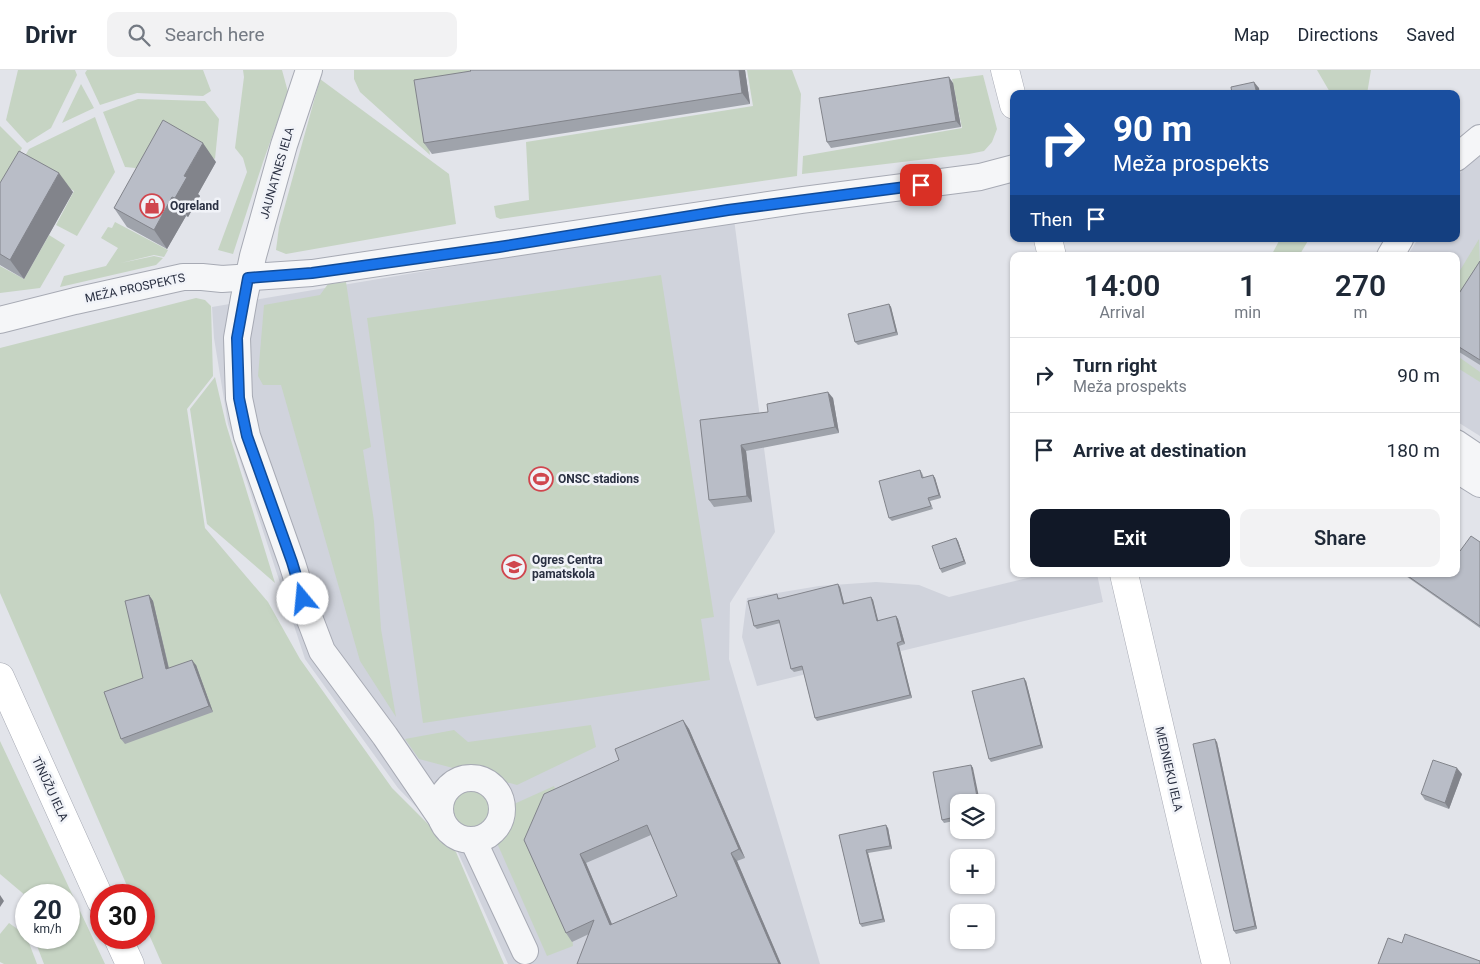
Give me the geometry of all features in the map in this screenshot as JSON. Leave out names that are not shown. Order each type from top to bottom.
[{"type":"street","name":"JAUNATNES IELA","points":[[309,70],[284,145],[248,278],[237,338],[239,398],[247,436],[322,651],[385,736],[441,818]]},
{"type":"street","points":[[1005,70],[1010,90]]},
{"type":"street","points":[[1460,155],[1480,138]]},
{"type":"street","name":"MEŽA PROSPEKTS","points":[[0,320],[183,277],[202,276],[222,279],[322,272],[784,202],[980,178],[1010,169]]},
{"type":"street","points":[[1460,446],[1480,459]]},
{"type":"street","points":[[1460,472],[1480,484]]},
{"type":"street","name":"MEDNIEKU IELA","points":[[1125,577],[1216,964]]},
{"type":"street","name":"TĪNŪŽU IELA","points":[[0,677],[93,884]]},
{"type":"street","points":[[404,763],[426,770],[453,784]]},
{"type":"street","points":[[466,778],[475,778],[485,781],[494,788],[501,802],[502,812],[498,824],[492,832],[483,838],[463,839],[453,835],[446,827],[441,818],[440,805],[444,794],[453,784],[466,778]]},
{"type":"street","points":[[473,840],[525,951]]},
{"type":"street","points":[[123,949],[130,964]]},
{"type":"shaded area","points":[[1480,153],[1480,436],[1460,424],[1460,252],[1410,252],[1416,242],[1460,242],[1460,174],[1471,156]]},
{"type":"shaded area","name":"Ogres Centra pamatskola","points":[[734,219],[775,532],[730,603],[729,659],[820,964],[508,964],[456,848],[398,788],[305,659],[228,424],[214,338],[212,307]]},
{"type":"shaded area","points":[[1032,577],[1098,577],[1103,602],[757,686],[742,637],[747,598],[819,586],[876,582],[919,585],[949,597]]},
{"type":"green space","points":[[18,70],[75,70],[77,75],[51,128],[27,143],[6,120]]},
{"type":"green space","points":[[87,70],[203,70],[211,91],[203,96],[137,93],[100,105],[85,73]]},
{"type":"green space","points":[[243,70],[282,70],[288,92],[233,254],[218,250],[247,172],[243,158],[235,148],[244,77]]},
{"type":"green space","points":[[354,70],[474,70],[420,90],[430,155],[360,92],[354,79]]},
{"type":"green space","points":[[747,70],[792,70],[801,94],[797,176],[500,219],[496,217],[494,206],[529,200],[526,142],[753,106]]},
{"type":"green space","points":[[1317,70],[1371,70],[1368,90],[1329,90]]},
{"type":"green space","points":[[983,75],[997,129],[992,142],[984,151],[802,174],[803,156],[962,128],[952,79]]},
{"type":"green space","points":[[320,79],[449,174],[456,224],[286,254],[276,250],[279,227]]},
{"type":"green space","points":[[81,84],[94,108],[62,123]]},
{"type":"green space","points":[[138,99],[205,101],[219,119],[215,159],[175,136],[156,170],[125,167],[103,112]]},
{"type":"green space","points":[[95,117],[115,172],[77,236],[56,225],[74,191],[32,167],[2,195],[29,149]]},
{"type":"green space","points":[[0,126],[22,148],[5,180],[0,182]]},
{"type":"green space","points":[[115,222],[168,250],[164,257],[154,255],[121,263],[154,256],[163,258],[156,265],[60,287],[64,276],[106,266],[118,248],[101,238],[108,227],[112,228]]},
{"type":"green space","points":[[49,235],[65,245],[40,288],[0,293],[0,266],[24,279]]},
{"type":"green space","points":[[1479,239],[1480,269],[1460,297],[1460,270]]},
{"type":"green space","points":[[1278,242],[1307,242],[1301,252],[1273,252]]},
{"type":"green space","name":"ONSC stadions","points":[[661,275],[714,617],[701,619],[710,680],[423,723],[367,318]]},
{"type":"green space","points":[[346,282],[371,447],[363,450],[374,521],[381,629],[396,717],[360,661],[281,385],[263,385],[258,376],[264,305],[320,295],[328,284]]},
{"type":"green space","points":[[196,298],[205,300],[211,306],[213,376],[187,409],[205,528],[268,602],[300,659],[392,788],[456,852],[504,964],[162,964],[155,948],[155,884],[126,884],[0,593],[0,348]]},
{"type":"green space","points":[[1460,358],[1480,372],[1480,382],[1460,370]]},
{"type":"green space","points":[[215,377],[226,424],[275,583],[207,524],[190,409]]},
{"type":"green space","points":[[591,725],[596,747],[517,785],[419,759],[405,739],[454,730],[468,742]]},
{"type":"green space","points":[[0,741],[67,884],[15,884],[15,887],[0,874]]},
{"type":"green space","points":[[554,786],[559,799],[573,946],[547,956],[497,843],[514,804]]},
{"type":"green space","points":[[468,789],[476,789],[488,795],[494,811],[488,827],[476,833],[468,833],[456,827],[450,815],[450,807],[456,795]]},
{"type":"green space","points":[[80,911],[90,932],[90,949],[98,949],[105,964],[44,964],[38,949],[80,949]]},
{"type":"green space","points":[[9,923],[15,927],[15,949],[31,949],[37,964],[4,964],[0,962],[0,934]]},
{"type":"building","points":[[470,70],[739,70],[742,93],[424,143],[414,80]]},
{"type":"building","points":[[949,77],[956,121],[827,142],[819,98]]},
{"type":"building","points":[[1254,82],[1256,90],[1231,90],[1231,87]]},
{"type":"building","points":[[163,120],[203,143],[184,176],[187,177],[175,198],[172,197],[154,230],[114,208]]},
{"type":"building","points":[[19,151],[59,173],[10,260],[0,254],[0,183]]},
{"type":"building","points":[[1480,261],[1480,360],[1460,348],[1460,292]]},
{"type":"building","points":[[889,304],[896,332],[855,342],[848,314]]},
{"type":"building","points":[[828,392],[835,427],[741,445],[747,496],[709,500],[700,420],[768,412],[767,404]]},
{"type":"building","points":[[920,470],[922,478],[933,475],[939,495],[928,498],[931,506],[889,518],[879,481]]},
{"type":"building","points":[[1471,536],[1480,542],[1480,626],[1409,577],[1460,577],[1460,551]]},
{"type":"building","points":[[956,538],[964,561],[940,569],[932,546]]},
{"type":"building","points":[[838,584],[843,604],[871,597],[877,621],[896,616],[902,641],[897,643],[910,695],[815,718],[802,666],[791,669],[779,620],[754,626],[748,601],[777,594],[778,599]]},
{"type":"building","points":[[149,595],[166,669],[192,660],[209,706],[121,739],[104,692],[143,678],[125,601]]},
{"type":"building","points":[[1024,678],[1041,745],[989,759],[972,691]]},
{"type":"building","points":[[683,720],[739,849],[731,853],[779,964],[577,964],[594,920],[566,933],[524,840],[544,794],[619,760],[615,749]],"holes":[[[647,825],[677,896],[610,925],[580,854]]]},
{"type":"building","points":[[1215,739],[1255,926],[1234,931],[1193,744]]},
{"type":"building","points":[[1433,760],[1457,768],[1445,803],[1421,794]]},
{"type":"building","points":[[971,765],[976,794],[950,794],[950,818],[942,820],[933,772]]},
{"type":"building","points":[[886,825],[890,846],[866,850],[883,919],[860,924],[839,835]]},
{"type":"building","points":[[1405,934],[1480,961],[1480,964],[1378,964],[1388,938],[1402,943]]},
{"type":"place","name":"Ogreland","points":[[152,206]]},
{"type":"place","name":"ONSC stadions","points":[[541,479]]},
{"type":"place","name":"Ogres Centra pamatskola","points":[[514,567]]},
{"type":"route","points":[[303,599],[292,562],[247,436],[239,398],[237,338],[248,278],[312,273],[499,247],[728,210],[921,185]]}]
